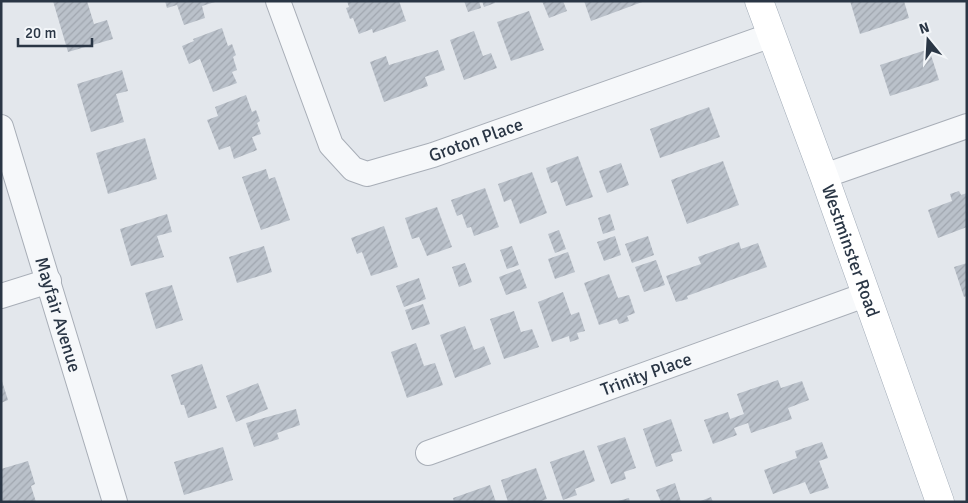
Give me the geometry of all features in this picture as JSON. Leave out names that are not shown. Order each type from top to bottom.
[{"type":"main road","name":"Westminster Road","points":[[760,1],[940,502]]},
{"type":"street","name":"Groton Place","points":[[278,1],[331,145],[353,169],[367,174],[433,155],[772,35]]},
{"type":"street","points":[[824,176],[967,126]]},
{"type":"street","name":"Mayfair Avenue","points":[[1,127],[115,502]]},
{"type":"street","points":[[1,296],[48,281]]},
{"type":"street","name":"Trinity Place","points":[[428,453],[866,295]]},
{"type":"building","points":[[53,1],[87,1],[94,24],[107,20],[113,39],[68,52]]},
{"type":"building","points":[[165,1],[215,2],[202,6],[205,18],[184,25],[177,5],[167,8]]},
{"type":"building","points":[[347,1],[399,1],[406,21],[373,33],[372,29],[359,34],[353,18],[350,19],[346,8],[349,7]]},
{"type":"building","points":[[464,1],[479,1],[481,8],[468,12]]},
{"type":"building","points":[[482,1],[494,1],[495,3],[484,7]]},
{"type":"building","points":[[542,1],[563,1],[567,11],[549,18]]},
{"type":"building","points":[[584,1],[645,1],[591,21]]},
{"type":"building","points":[[850,1],[904,1],[909,18],[860,34]]},
{"type":"building","points":[[529,11],[544,50],[511,61],[497,22]]},
{"type":"building","points":[[222,28],[228,46],[232,44],[236,55],[233,57],[237,70],[232,72],[237,83],[213,92],[200,59],[189,64],[182,46],[194,41],[193,39]]},
{"type":"building","points":[[474,31],[483,56],[491,53],[497,68],[464,80],[450,40]]},
{"type":"building","points":[[929,49],[939,80],[890,96],[880,65]]},
{"type":"building","points":[[438,50],[445,70],[425,77],[428,86],[384,102],[370,62],[386,56],[389,65]]},
{"type":"building","points":[[122,70],[128,91],[116,94],[124,122],[91,132],[77,84]]},
{"type":"building","points":[[246,95],[252,112],[256,110],[260,121],[257,123],[261,134],[252,137],[257,150],[234,159],[230,146],[219,150],[207,120],[218,116],[215,107]]},
{"type":"building","points":[[709,107],[720,137],[660,158],[650,129]]},
{"type":"building","points":[[145,138],[157,179],[108,194],[96,153]]},
{"type":"building","points":[[578,156],[593,197],[566,206],[557,181],[551,183],[546,168]]},
{"type":"building","points":[[723,161],[739,205],[687,224],[671,180]]},
{"type":"building","points":[[621,163],[629,185],[607,193],[599,171]]},
{"type":"building","points":[[266,169],[269,179],[275,177],[290,220],[261,230],[242,177]]},
{"type":"building","points":[[532,172],[547,213],[520,224],[511,199],[504,202],[498,184]]},
{"type":"building","points":[[485,188],[499,227],[474,236],[471,227],[467,228],[462,214],[457,216],[451,200]]},
{"type":"building","points":[[959,191],[961,195],[967,193],[967,227],[938,238],[928,210],[952,201],[950,194]]},
{"type":"building","points":[[437,207],[452,247],[427,256],[419,237],[412,239],[405,218]]},
{"type":"building","points":[[167,214],[172,232],[157,236],[164,257],[131,266],[120,229]]},
{"type":"building","points":[[610,214],[615,230],[603,234],[598,218]]},
{"type":"building","points":[[384,226],[398,267],[371,276],[362,252],[357,254],[351,238]]},
{"type":"building","points":[[559,230],[566,249],[555,253],[548,234]]},
{"type":"building","points":[[615,236],[621,255],[604,261],[597,242]]},
{"type":"building","points":[[648,236],[654,255],[632,263],[625,244]]},
{"type":"building","points":[[739,242],[741,249],[758,243],[767,267],[687,296],[688,299],[676,302],[666,276],[701,264],[698,257]]},
{"type":"building","points":[[264,246],[272,272],[237,283],[229,257]]},
{"type":"building","points":[[512,246],[519,265],[507,269],[500,250]]},
{"type":"building","points":[[568,252],[575,272],[555,279],[548,259]]},
{"type":"building","points":[[656,260],[665,285],[644,292],[635,267]]},
{"type":"building","points":[[465,263],[472,282],[459,287],[452,267]]},
{"type":"building","points":[[967,263],[967,296],[964,297],[954,267]]},
{"type":"building","points":[[520,269],[527,288],[506,295],[499,277]]},
{"type":"building","points":[[609,274],[618,298],[629,295],[635,313],[627,316],[629,321],[619,324],[617,319],[599,325],[584,283]]},
{"type":"building","points":[[419,278],[426,299],[404,307],[396,286]]},
{"type":"building","points":[[172,285],[183,320],[156,329],[145,293]]},
{"type":"building","points":[[563,292],[571,315],[579,312],[585,331],[577,333],[579,339],[570,342],[569,336],[552,342],[538,302]]},
{"type":"building","points":[[423,304],[430,324],[412,330],[405,310]]},
{"type":"building","points":[[514,311],[521,332],[532,329],[539,347],[504,359],[490,319]]},
{"type":"building","points":[[465,326],[474,350],[484,346],[491,364],[455,378],[440,335]]},
{"type":"building","points":[[416,343],[424,366],[435,363],[443,385],[407,398],[391,352]]},
{"type":"building","points":[[202,364],[217,408],[188,418],[184,405],[181,405],[171,375]]},
{"type":"building","points":[[1,378],[8,400],[1,403]]},
{"type":"building","points":[[778,380],[781,388],[802,381],[809,400],[788,408],[792,419],[751,433],[748,423],[734,428],[737,435],[713,444],[704,420],[728,412],[730,419],[744,414],[737,394]]},
{"type":"building","points":[[258,383],[268,409],[236,422],[226,396]]},
{"type":"building","points":[[296,409],[300,425],[277,433],[279,439],[254,447],[246,423]]},
{"type":"building","points":[[671,419],[682,451],[671,454],[673,461],[656,467],[643,429]]},
{"type":"building","points":[[625,437],[636,468],[624,472],[626,479],[611,484],[597,446]]},
{"type":"building","points":[[822,442],[828,458],[819,461],[829,488],[810,494],[805,482],[773,494],[764,470],[797,458],[795,451]]},
{"type":"building","points":[[223,447],[233,480],[184,495],[174,462]]},
{"type":"building","points":[[584,450],[595,481],[575,489],[577,495],[563,500],[550,462]]},
{"type":"building","points":[[28,461],[35,484],[31,486],[36,502],[1,502],[1,469]]},
{"type":"building","points":[[536,468],[547,499],[538,502],[508,502],[501,480]]},
{"type":"building","points":[[675,483],[681,502],[661,502],[656,490]]},
{"type":"building","points":[[490,485],[496,502],[454,502],[453,498]]},
{"type":"building","points":[[711,497],[713,502],[698,502]]},
{"type":"building","points":[[629,498],[630,502],[618,502],[618,501]]}]
